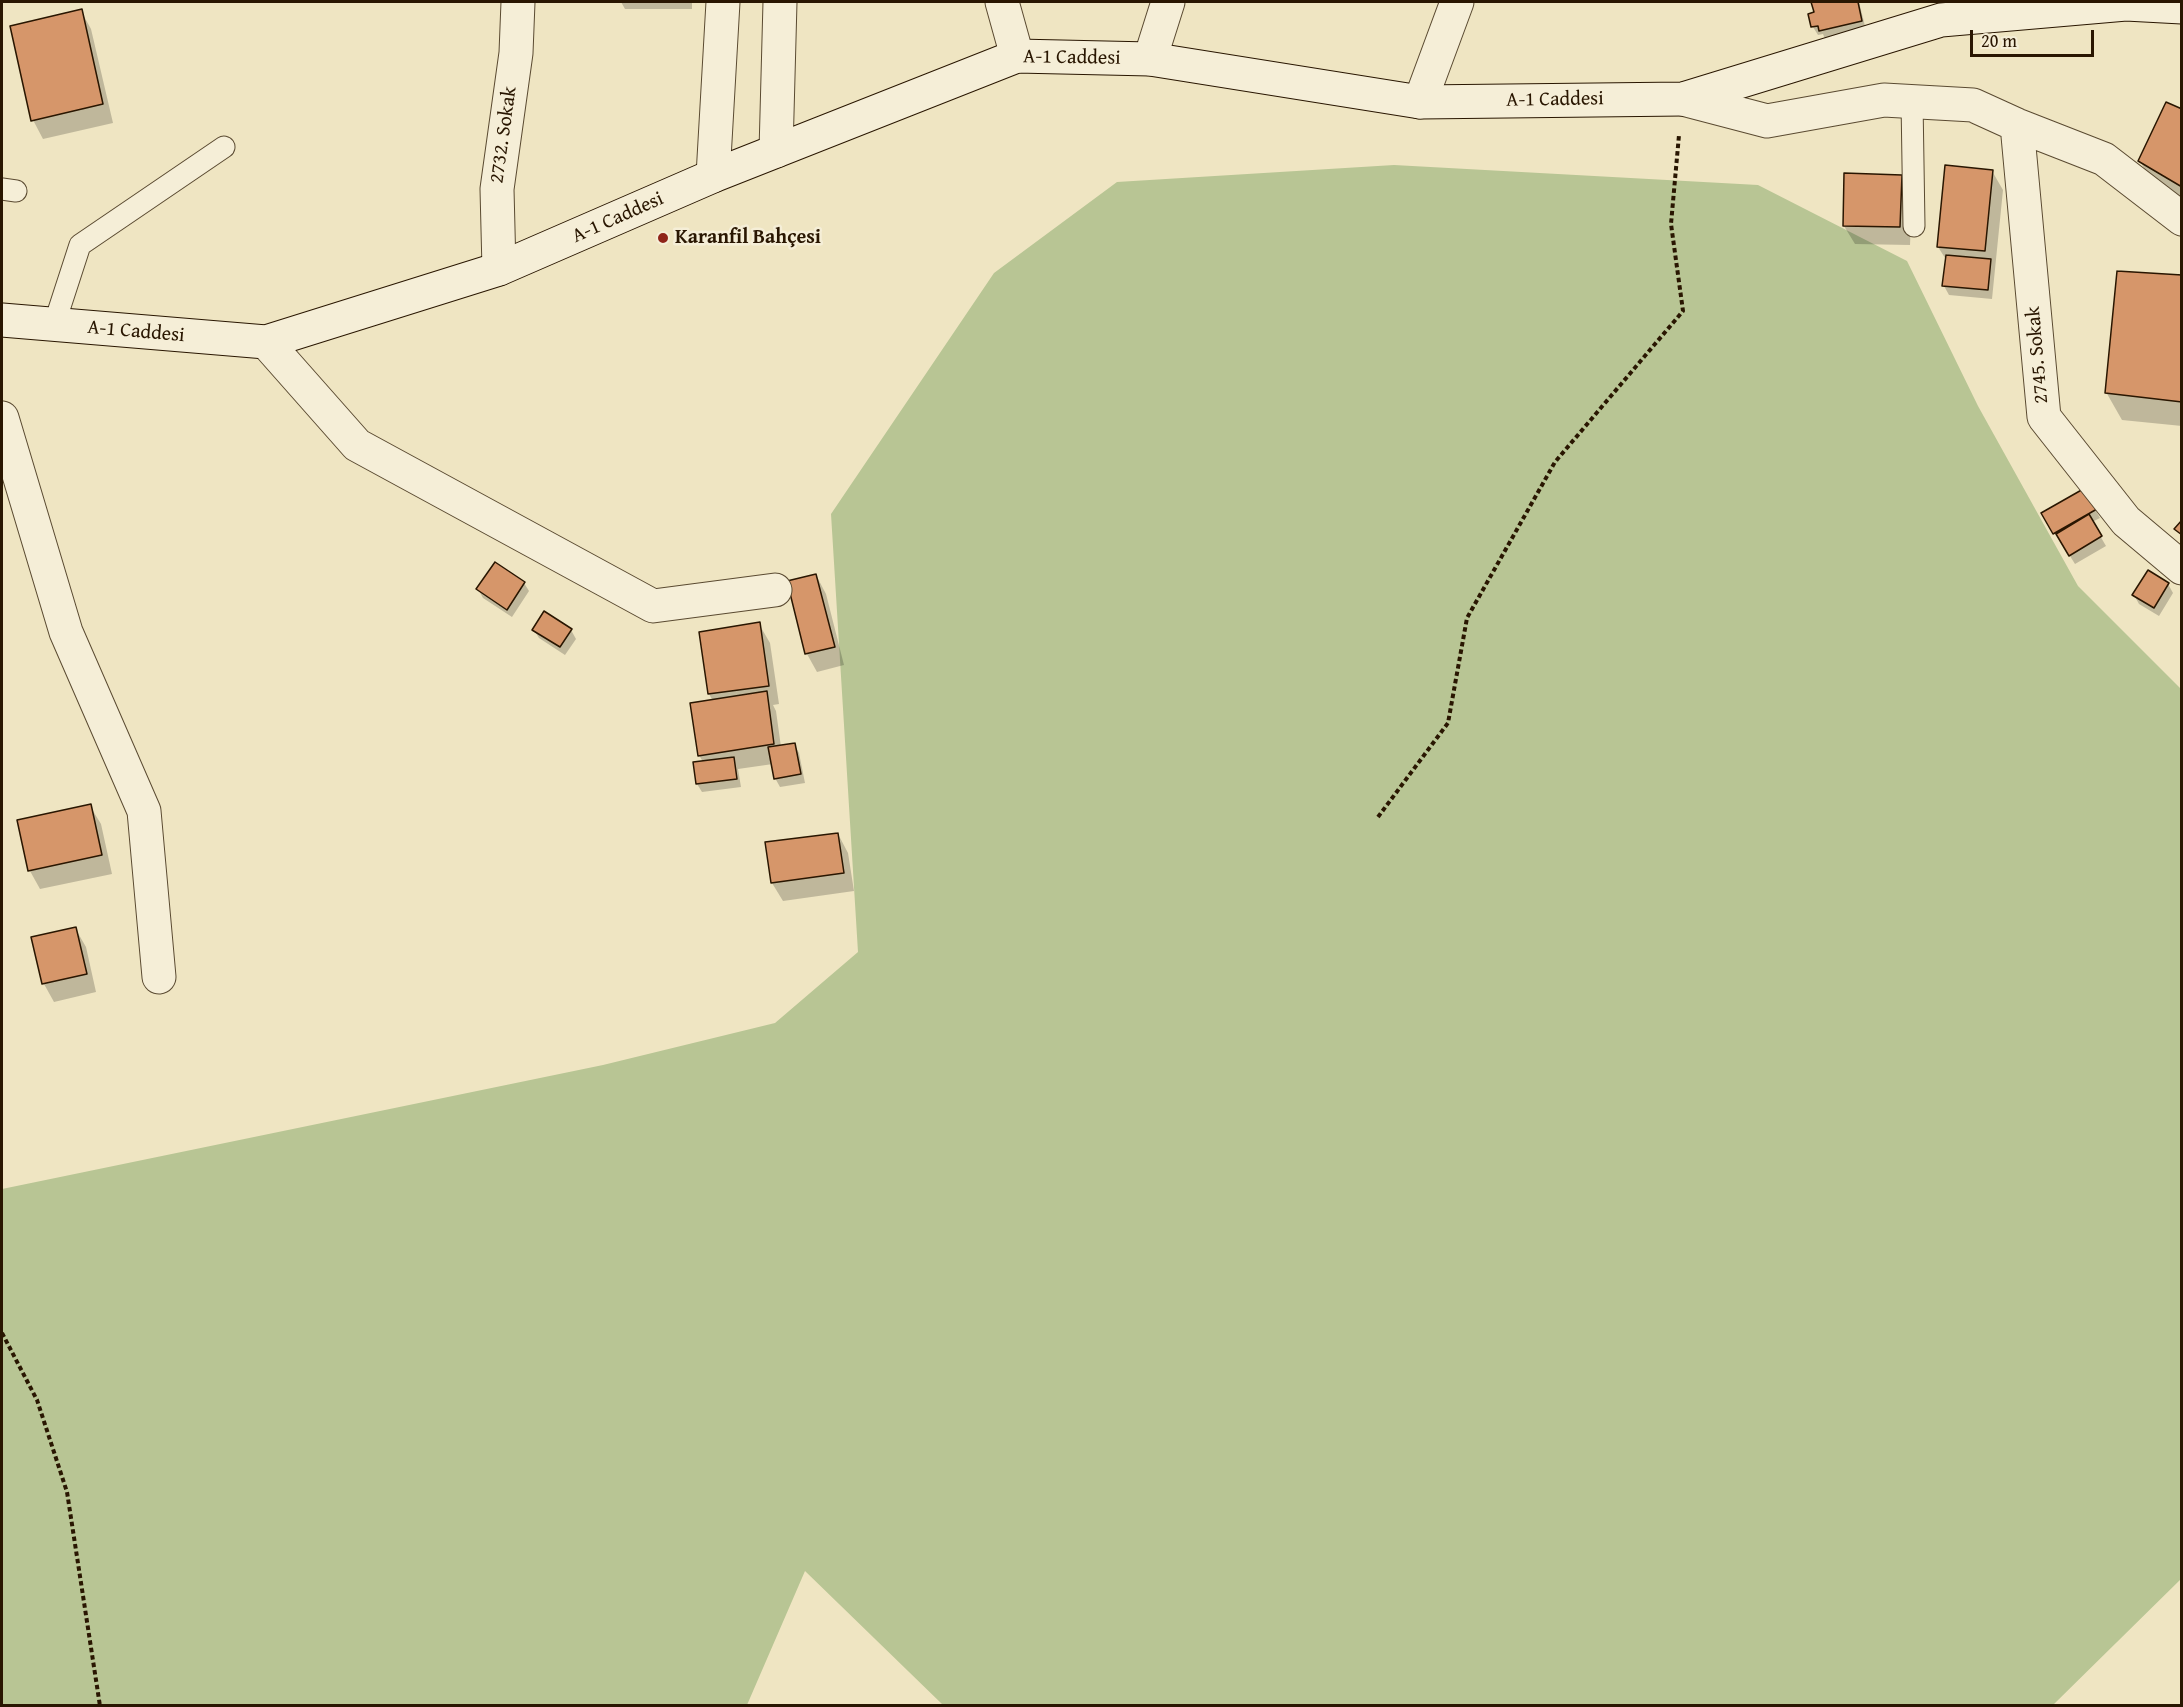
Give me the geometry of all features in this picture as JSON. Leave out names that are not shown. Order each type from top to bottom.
[{"type":"street","name":"2732. Sokak","points":[[499,269],[497,189],[516,53],[518,2]]},
{"type":"street","points":[[713,176],[723,2]]},
{"type":"street","points":[[776,151],[780,2]]},
{"type":"street","points":[[1002,2],[1017,56]]},
{"type":"street","points":[[1150,59],[1168,2]]},
{"type":"street","points":[[1420,102],[1457,2]]},
{"type":"street","name":"A-1 Caddesi","points":[[2,320],[266,342],[499,269],[713,176],[1017,56],[1150,59],[1420,102],[1683,99],[1947,11],[2126,4],[2167,5]]},
{"type":"street","points":[[1683,99],[1767,121],[1884,99],[1973,105],[2104,159],[2181,219]]},
{"type":"street","name":"2745. Sokak","points":[[2017,125],[2044,417],[2126,521],[2181,568]]},
{"type":"street","points":[[266,342],[357,445],[653,606],[775,590]]},
{"type":"street","points":[[2,417],[66,632],[144,811],[159,977]]},
{"type":"lane","points":[[1912,101],[1914,226]]},
{"type":"lane","points":[[54,325],[80,245],[224,147]]},
{"type":"path","points":[[1378,817],[1448,723],[1467,618],[1555,462],[1683,311],[1671,224],[1683,99]]},
{"type":"path","points":[[2,1333],[37,1400],[67,1492],[100,1706]]},
{"type":"green space","points":[[1394,165],[1758,185],[1907,261],[1978,406],[2078,586],[2181,689],[2181,1579],[2053,1705],[943,1705],[805,1571],[747,1705],[2,1705],[2,1189],[603,1065],[775,1023],[858,952],[831,514],[994,273],[1117,182]]},
{"type":"building","points":[[1811,2],[1858,2],[1862,21],[1819,31],[1818,26],[1811,27],[1808,14],[1814,12]]},
{"type":"building","points":[[82,9],[103,104],[31,121],[10,26]]},
{"type":"building","points":[[2166,102],[2182,109],[2182,187],[2138,161]]},
{"type":"building","points":[[1945,165],[1993,170],[1985,251],[1937,247]]},
{"type":"building","points":[[1844,173],[1902,175],[1900,227],[1843,226]]},
{"type":"building","points":[[1946,255],[1991,259],[1988,290],[1942,286]]},
{"type":"building","points":[[2117,271],[2182,275],[2182,402],[2105,393]]},
{"type":"building","points":[[2085,488],[2097,509],[2053,534],[2041,513]]},
{"type":"building","points":[[2089,514],[2102,536],[2069,556],[2056,534]]},
{"type":"building","points":[[2182,520],[2182,535],[2174,529]]},
{"type":"building","points":[[495,562],[525,582],[507,610],[476,589]]},
{"type":"building","points":[[2148,570],[2169,583],[2154,608],[2132,595]]},
{"type":"building","points":[[816,574],[835,647],[805,654],[787,581]]},
{"type":"building","points":[[544,611],[572,629],[560,647],[532,630]]},
{"type":"building","points":[[760,622],[769,686],[708,694],[699,632]]},
{"type":"building","points":[[767,691],[774,744],[698,756],[690,703]]},
{"type":"building","points":[[795,743],[801,774],[774,779],[768,747]]},
{"type":"building","points":[[734,757],[737,779],[696,784],[693,762]]},
{"type":"building","points":[[91,804],[102,855],[28,871],[17,820]]},
{"type":"building","points":[[838,833],[844,873],[771,883],[765,842]]},
{"type":"building","points":[[76,927],[87,974],[42,984],[31,937]]},
{"type":"place","name":"Karanfil Bahçesi","points":[[663,238]]}]
